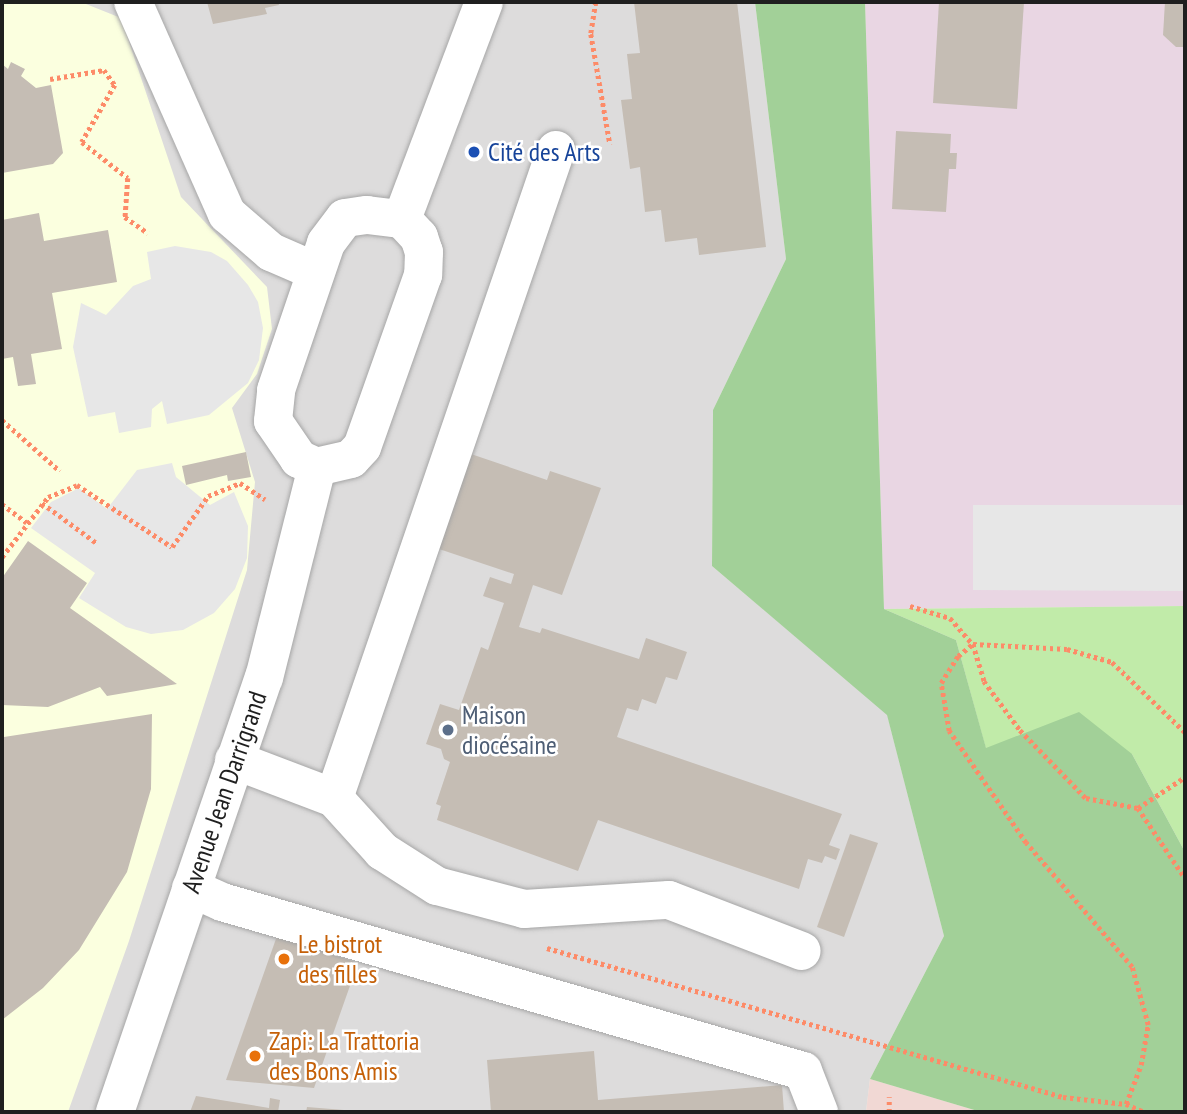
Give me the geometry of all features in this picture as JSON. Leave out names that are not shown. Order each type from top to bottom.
[{"type":"street","points":[[133,2],[228,214],[271,252],[315,271]]},
{"type":"street","points":[[402,219],[484,2]]},
{"type":"street","points":[[334,798],[556,150]]},
{"type":"street","points":[[367,215],[402,219],[419,237],[424,252],[424,275],[362,447],[351,459],[317,467],[299,459],[273,421],[275,390],[315,271],[326,243],[345,218],[367,215]]},
{"type":"street","name":"Avenue Jean Darrigrand","points":[[115,1112],[264,678],[317,467]]},
{"type":"street","points":[[234,760],[334,798],[382,851],[437,886],[524,909],[669,900],[802,951]]},
{"type":"street","points":[[191,888],[222,902],[803,1071],[819,1112]]},
{"type":"path","points":[[596,2],[592,34],[611,144]]},
{"type":"path","points":[[50,79],[104,70],[115,85],[82,142],[128,178],[125,217],[148,233]]},
{"type":"path","points":[[2,420],[60,471]]},
{"type":"path","points":[[2,557],[43,503],[77,485],[172,547],[208,496],[240,483],[265,499]]},
{"type":"path","points":[[43,503],[98,544]]},
{"type":"path","points":[[2,504],[27,523]]},
{"type":"path","points":[[910,607],[950,618],[973,643],[984,681],[1020,730],[1086,798],[1138,808],[1185,777]]},
{"type":"path","points":[[1126,1104],[1141,1065],[1148,1025],[1132,967],[1026,843],[949,731],[941,683],[958,656],[973,643],[1067,649],[1112,663],[1185,732]]},
{"type":"path","points":[[1138,808],[1185,878]]},
{"type":"path","points":[[543,947],[1063,1097],[1126,1104],[1145,1112]]},
{"type":"path","points":[[889,1097],[889,1112]]},
{"type":"shaded area","points":[[2,2],[755,2],[786,259],[713,410],[712,566],[887,714],[944,936],[870,1079],[866,1112],[2,1112]]},
{"type":"shaded area","points":[[2,2],[81,2],[121,18],[181,197],[267,287],[272,329],[257,374],[232,408],[255,482],[247,570],[129,941],[68,1112],[2,1112]]},
{"type":"shaded area","points":[[865,2],[1185,2],[1185,606],[884,609]]},
{"type":"shaded area","points":[[175,246],[211,252],[227,261],[248,285],[258,302],[263,328],[259,360],[248,383],[209,415],[167,424],[162,401],[152,409],[151,427],[119,433],[115,412],[88,417],[73,347],[81,303],[106,315],[133,286],[151,279],[147,252]]},
{"type":"shaded area","points":[[172,463],[176,477],[210,505],[234,492],[248,526],[247,558],[235,589],[214,613],[183,630],[151,634],[126,627],[79,598],[95,573],[31,528],[51,502],[79,488],[107,509],[137,470]]},
{"type":"shaded area","points":[[973,505],[1185,505],[1185,591],[973,590]]},
{"type":"shaded area","points":[[870,1079],[981,1112],[866,1112]]},
{"type":"green space","points":[[755,2],[865,2],[884,609],[956,640],[986,748],[1079,712],[1132,754],[1185,852],[1185,1112],[981,1112],[870,1079],[944,936],[887,715],[712,566],[713,410],[786,259]]},
{"type":"green space","points":[[1185,606],[1185,852],[1132,754],[986,749],[956,640],[884,609]]},
{"type":"building","points":[[207,2],[278,2],[279,5],[265,8],[267,14],[213,24]]},
{"type":"building","points":[[634,2],[737,2],[766,247],[699,255],[697,238],[665,242],[661,210],[645,212],[640,167],[630,169],[621,100],[632,99],[627,54],[640,53]]},
{"type":"building","points":[[939,2],[1024,2],[1017,109],[933,103]]},
{"type":"building","points":[[1165,2],[1185,2],[1185,47],[1176,47],[1163,35]]},
{"type":"building","points":[[11,62],[25,69],[21,76],[36,88],[51,85],[63,153],[53,164],[2,173],[2,64],[8,69]]},
{"type":"building","points":[[896,131],[951,134],[950,153],[957,153],[956,169],[949,169],[946,212],[892,209]]},
{"type":"building","points":[[39,213],[44,241],[108,230],[117,282],[52,293],[62,349],[31,354],[36,384],[18,386],[13,357],[2,359],[2,220]]},
{"type":"building","points":[[246,452],[251,477],[228,481],[227,475],[186,485],[182,466]]},
{"type":"building","points":[[471,454],[547,480],[550,471],[601,488],[562,595],[533,585],[519,627],[540,633],[542,628],[639,659],[646,638],[687,652],[677,680],[666,677],[656,704],[642,699],[638,711],[627,708],[617,737],[842,814],[829,845],[840,849],[836,860],[825,856],[822,863],[808,859],[799,889],[598,820],[578,871],[437,820],[441,806],[436,804],[450,762],[444,759],[441,749],[426,744],[440,704],[459,710],[481,647],[488,650],[504,603],[483,596],[490,577],[511,584],[514,574],[439,549]]},
{"type":"building","points":[[28,541],[87,583],[70,608],[177,684],[107,696],[100,687],[48,707],[2,705],[2,578]]},
{"type":"building","points":[[152,714],[151,789],[127,872],[79,950],[43,988],[2,1020],[2,731],[4,737]]},
{"type":"building","points":[[850,834],[878,843],[844,937],[817,927]]},
{"type":"building","points":[[277,936],[358,963],[314,1088],[226,1080]]},
{"type":"building","points":[[594,1051],[598,1100],[782,1085],[784,1112],[491,1112],[487,1060]]},
{"type":"building","points":[[196,1096],[269,1108],[270,1098],[280,1100],[278,1112],[190,1112]]},
{"type":"building","points":[[307,1107],[344,1110],[344,1112],[306,1112]]},
{"type":"place","name":"Cité des Arts","points":[[474,152]]},
{"type":"place","name":"Maison diocésaine","points":[[448,730]]},
{"type":"place","name":"Le bistrot des filles","points":[[284,959]]},
{"type":"place","name":"Zapi: La Trattoria des Bons Amis","points":[[255,1056]]}]
